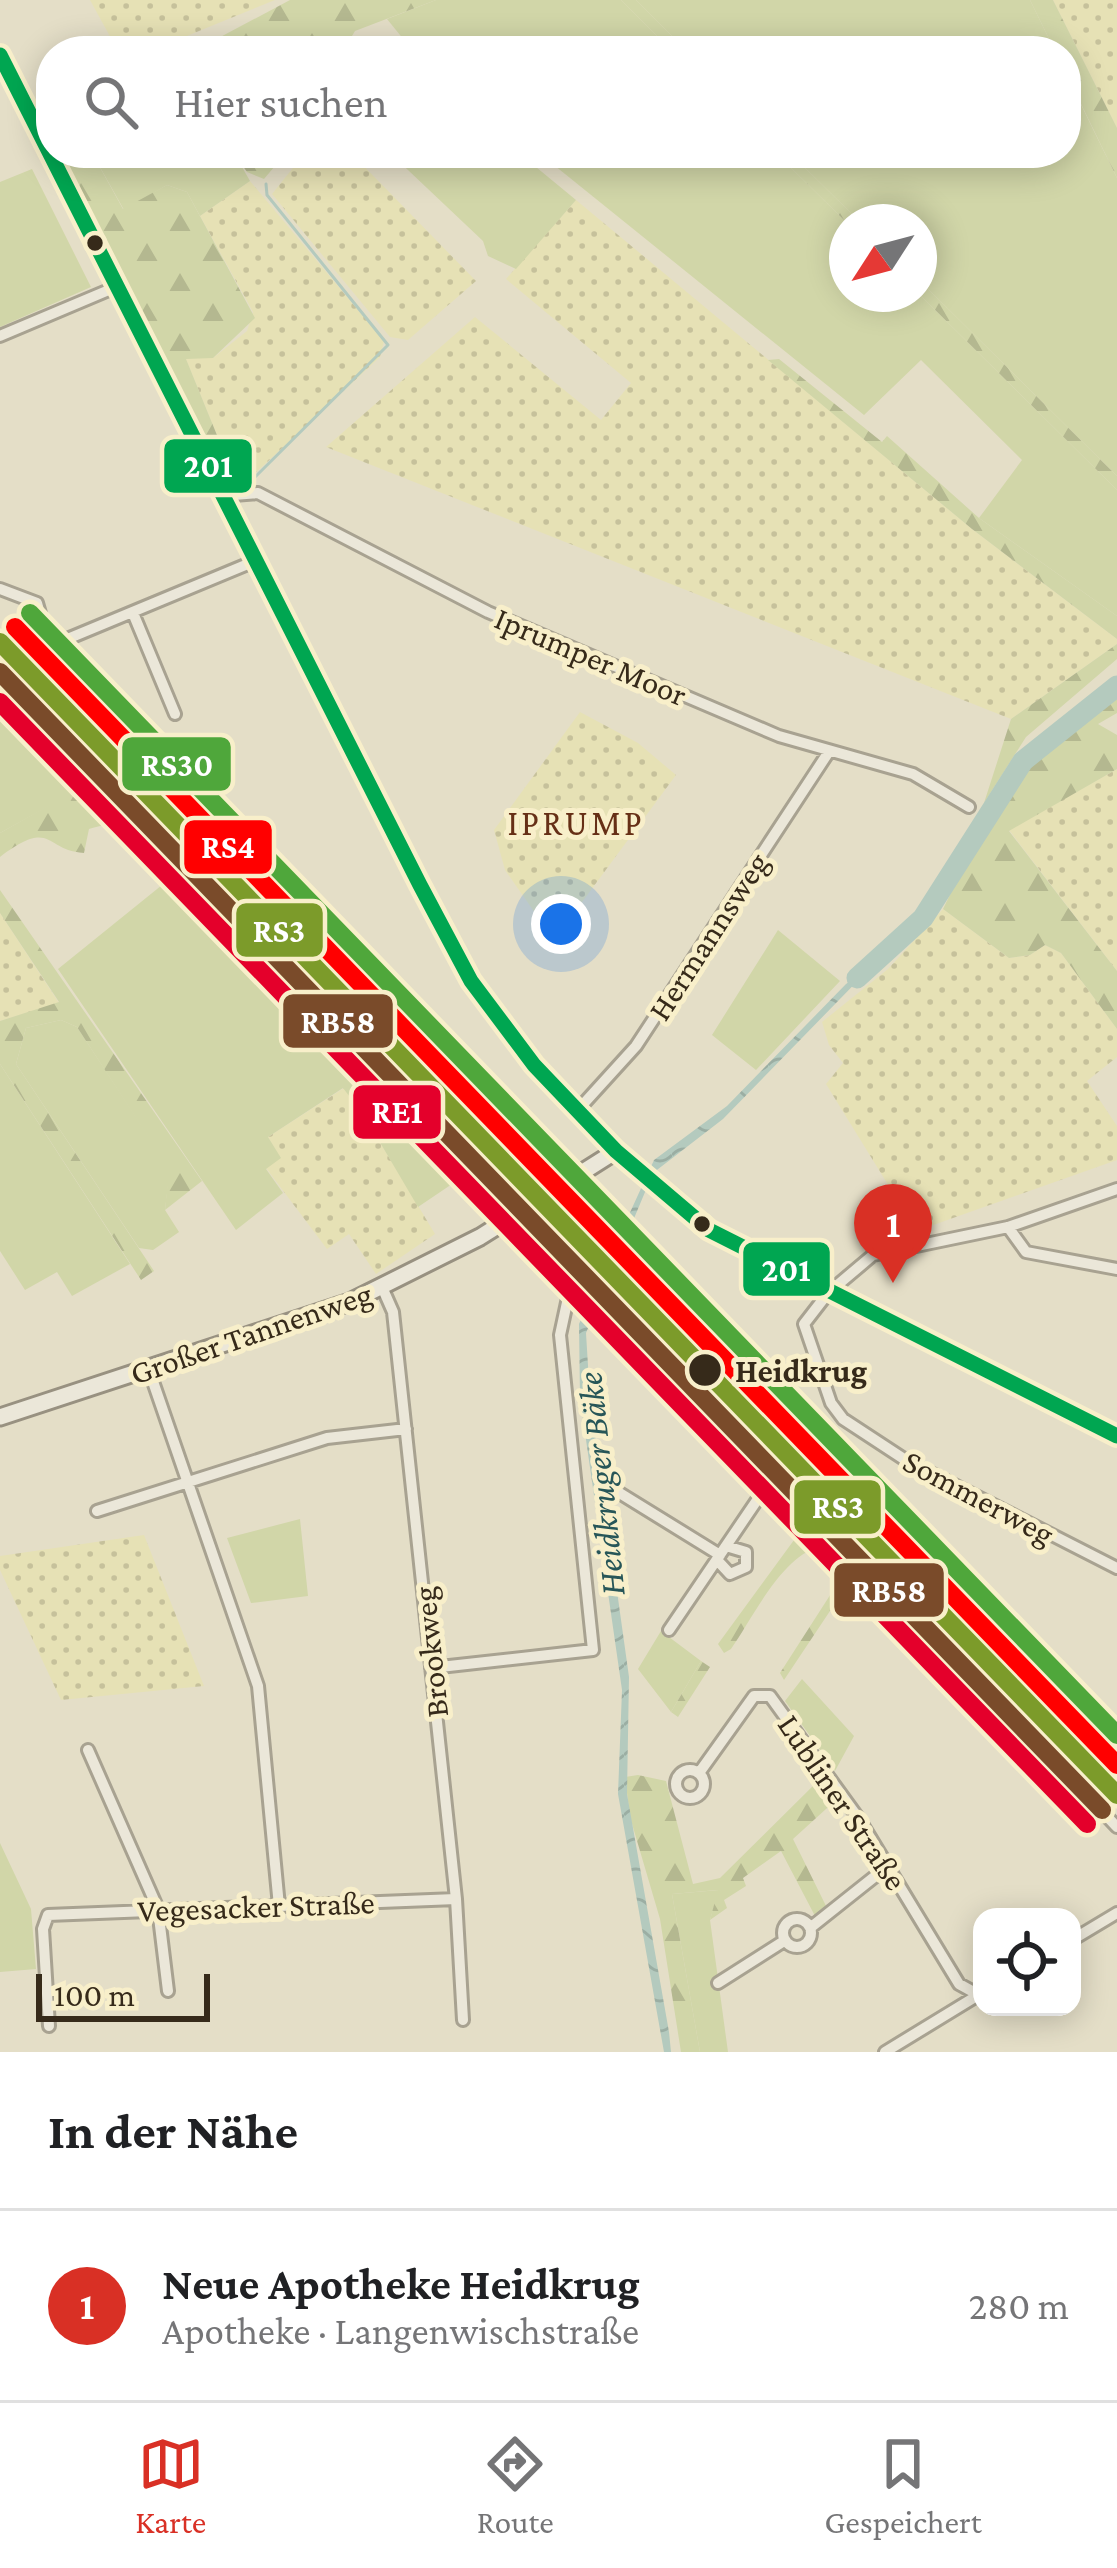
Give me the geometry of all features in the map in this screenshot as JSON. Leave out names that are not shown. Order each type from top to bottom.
[{"type":"main road","points":[[0,56],[36,128]]},
{"type":"main road","points":[[56,168],[471,981],[577,1111],[709,1230],[1117,1436]]},
{"type":"main road","name":"Großer Tannenweg","points":[[0,1417],[382,1287],[521,1212],[616,1151]]},
{"type":"street","points":[[0,336],[116,287]]},
{"type":"street","name":"Iprumper Moor","points":[[220,496],[258,493],[488,612],[828,753],[913,773],[969,807]]},
{"type":"street","points":[[0,589],[37,603],[47,638],[60,642],[255,561]]},
{"type":"street","points":[[133,614],[175,714]]},
{"type":"street","name":"Hermannsweg","points":[[577,1111],[636,1046],[828,753]]},
{"type":"street","points":[[829,1293],[873,1255],[1008,1227],[1117,1189]]},
{"type":"street","points":[[521,1212],[718,1427],[872,1568],[1117,1827]]},
{"type":"street","points":[[1008,1227],[1026,1252],[1117,1269]]},
{"type":"street","points":[[431,1668],[593,1650],[560,1335],[579,1274]]},
{"type":"street","name":"Brookweg","points":[[382,1287],[393,1312],[456,1899],[463,2020]]},
{"type":"street","name":"Sommerweg","points":[[829,1293],[805,1324],[831,1403],[843,1419],[907,1461],[1117,1568]]},
{"type":"street","points":[[149,1370],[258,1686],[279,1906]]},
{"type":"street","points":[[97,1511],[327,1438],[406,1430]]},
{"type":"street","points":[[669,1630],[772,1478]]},
{"type":"street","points":[[618,1492],[721,1554]]},
{"type":"street","name":"Lubliner Straße","points":[[699,1772],[754,1696],[770,1696],[888,1866],[959,1984],[973,1991]]},
{"type":"street","points":[[88,1750],[158,1909],[169,1991]]},
{"type":"street","points":[[784,1941],[802,1947],[809,1941],[810,1928],[888,1866]]},
{"type":"street","name":"Vegesacker Straße","points":[[49,2026],[44,1920],[56,1913],[456,1899]]},
{"type":"street","points":[[1081,1934],[1117,1912]]},
{"type":"street","points":[[718,1983],[784,1941],[789,1921],[799,1919],[810,1928]]},
{"type":"street","points":[[886,2052],[973,1998]]},
{"type":"shaded area","points":[[90,0],[275,0],[187,36],[110,36]]},
{"type":"shaded area","points":[[1053,0],[1117,0],[1117,128],[1081,56],[1081,36],[1071,36]]},
{"type":"shaded area","points":[[293,168],[366,168],[476,281],[408,340],[390,337],[272,194]]},
{"type":"shaded area","points":[[250,181],[384,341],[380,357],[251,477],[234,477],[185,357],[213,358],[247,331],[253,312],[200,216]]},
{"type":"shaded area","points":[[576,200],[972,529],[1117,639],[1117,644],[1011,719],[326,447],[475,317],[601,420],[631,383],[506,279]]},
{"type":"shaded area","points":[[580,712],[638,743],[676,775],[554,940],[505,870],[494,830]]},
{"type":"shaded area","points":[[1117,769],[1117,971],[1009,830]]},
{"type":"shaded area","points":[[943,909],[1009,958],[1030,955],[1045,945],[1061,953],[1117,1029],[1117,1057],[1087,1081],[1117,1126],[1117,1160],[905,1235],[890,1188],[826,1084],[843,1063],[829,1045],[822,1022],[888,969]]},
{"type":"shaded area","points":[[0,913],[59,1003],[0,1021]]},
{"type":"shaded area","points":[[344,1088],[363,1094],[390,1131],[378,1139],[435,1234],[376,1274],[349,1234],[327,1249],[266,1168],[280,1158],[268,1137]]},
{"type":"shaded area","points":[[144,1535],[204,1686],[61,1700],[0,1570],[0,1556]]},
{"type":"green space","points":[[290,0],[436,0],[352,36],[222,36]]},
{"type":"green space","points":[[436,0],[621,0],[657,36],[401,36],[387,19]]},
{"type":"green space","points":[[621,0],[636,0],[672,36],[657,36]]},
{"type":"green space","points":[[636,0],[1030,0],[1048,36],[672,36]]},
{"type":"green space","points":[[1030,0],[1053,0],[1071,36],[1048,36]]},
{"type":"green space","points":[[1081,56],[1117,128],[1117,178],[1081,104]]},
{"type":"green space","points":[[1081,105],[1117,178],[1117,476],[937,298],[937,204],[842,204],[805,168],[1081,168]]},
{"type":"green space","points":[[66,168],[100,168],[123,209],[167,185],[187,192],[255,318],[213,358],[186,359],[234,477],[251,477],[248,486],[222,485]]},
{"type":"green space","points":[[100,168],[243,168],[250,181],[200,216],[187,192],[167,185],[124,210]]},
{"type":"green space","points":[[244,168],[273,168],[264,179]]},
{"type":"green space","points":[[406,168],[537,168],[576,200],[516,269],[488,256],[483,241]]},
{"type":"green space","points":[[558,168],[791,168],[829,205],[829,312],[937,312],[1117,490],[1117,616],[979,518],[1022,460],[921,360],[864,415]]},
{"type":"green space","points":[[791,168],[805,168],[842,204],[829,205]]},
{"type":"green space","points":[[32,169],[91,287],[0,327],[0,182]]},
{"type":"green space","points":[[937,298],[1117,476],[1117,490],[937,312]]},
{"type":"green space","points":[[779,359],[882,442],[887,436],[979,518],[1117,616],[1117,639],[972,529],[768,360]]},
{"type":"green space","points":[[1117,644],[1117,659],[1026,737],[984,803],[1011,719]]},
{"type":"green space","points":[[0,649],[276,935],[239,963],[167,881],[192,868],[135,827],[89,829],[84,853],[39,838],[0,857],[0,833],[106,773],[0,668]]},
{"type":"green space","points":[[0,668],[107,774],[0,833]]},
{"type":"green space","points":[[1117,688],[1117,713],[1098,724],[1117,735],[1117,769],[1009,831],[1117,971],[1117,1029],[1061,953],[1045,945],[1030,955],[1009,958],[943,909],[992,809],[1023,763]]},
{"type":"green space","points":[[167,881],[238,963],[276,935],[483,1153],[458,1180],[418,1207],[378,1139],[389,1131],[363,1094],[353,1101],[343,1088],[268,1137],[281,1158],[266,1169],[283,1193],[236,1230],[58,969]]},
{"type":"green space","points":[[0,890],[202,1181],[165,1210],[169,1169],[77,1027],[61,1020],[26,1028],[16,1064],[154,1271],[141,1280],[0,1064],[0,1021],[59,1002],[0,913]]},
{"type":"green space","points":[[778,930],[840,981],[756,1070],[712,1035]]},
{"type":"green space","points":[[61,1020],[77,1027],[170,1169],[165,1210],[179,1232],[153,1250],[139,1248],[16,1064],[26,1028]]},
{"type":"green space","points":[[0,1064],[130,1264],[72,1296],[57,1272],[25,1290],[0,1251]]},
{"type":"green space","points":[[300,1519],[308,1596],[251,1603],[227,1538]]},
{"type":"green space","points":[[805,1525],[824,1535],[858,1569],[784,1680],[780,1673],[843,1575],[819,1547],[780,1575],[731,1649],[724,1653],[718,1644]]},
{"type":"green space","points":[[661,1631],[701,1661],[671,1712],[638,1669]]},
{"type":"green space","points":[[701,1661],[710,1667],[678,1717],[671,1712]]},
{"type":"green space","points":[[802,1679],[854,1736],[835,1771],[785,1701]]},
{"type":"green space","points":[[625,1777],[666,1781],[693,1884],[720,1878],[822,1777],[837,1799],[793,1839],[827,1908],[815,1916],[781,1851],[743,1878],[746,1886],[724,1900],[727,1908],[710,1920],[718,1890],[672,1894],[700,2052],[681,2052],[660,1919],[630,1817]]},
{"type":"green space","points":[[0,1843],[31,1909],[36,1969],[0,1972]]},
{"type":"green space","points":[[719,1890],[710,1920],[728,2052],[700,2052],[672,1894]]},
{"type":"water","points":[[877,961],[723,1119],[653,1173],[586,1333],[590,1398],[629,1677],[627,1794],[669,2032],[671,2052],[664,2052],[618,1794],[622,1690],[580,1398],[579,1324],[654,1160],[727,1106],[846,984]]},
{"type":"waterway","points":[[253,479],[388,345],[267,195],[266,184]]},
{"type":"waterway","name":"Heidkruger Bäke","points":[[857,978],[923,918],[1023,761],[1117,686]]},
{"type":"transit line","name":"201","points":[[0,55],[36,126]]},
{"type":"transit line","name":"201","points":[[57,168],[471,981],[534,1065],[616,1151],[709,1230],[1117,1436]]},
{"type":"transit line","name":"RS30","points":[[30,613],[1117,1735]]},
{"type":"transit line","name":"RS4","points":[[15,627],[1117,1765]]},
{"type":"transit line","name":"RS3","points":[[0,642],[1117,1795]]},
{"type":"transit line","name":"RB58","points":[[0,672],[1102,1810]]},
{"type":"transit line","name":"RE1","points":[[0,702],[1087,1824]]},
{"type":"place","name":"Neue Apotheke Heidkrug","points":[[893,1283]]},
{"type":"place","name":"Heidkrug","points":[[705,1370]]},
{"type":"district","name":"IPRUMP","points":[[576,823]]}]
